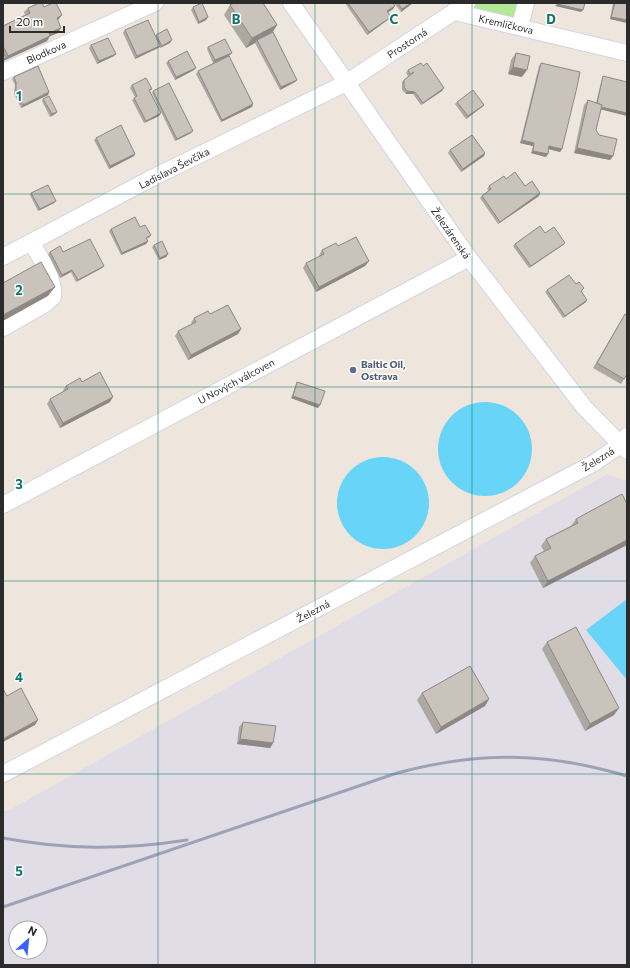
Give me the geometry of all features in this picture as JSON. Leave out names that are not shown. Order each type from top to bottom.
[{"type":"street","name":"Blodkova","points":[[3,72],[155,3]]},
{"type":"street","name":"Železárenská","points":[[291,3],[469,258],[584,407],[625,444]]},
{"type":"street","points":[[520,26],[526,3]]},
{"type":"street","name":"Prostorná","points":[[346,83],[461,7]]},
{"type":"street","name":"Kremličkova","points":[[461,7],[520,26],[627,53]]},
{"type":"street","name":"Ladislava Ševčíka","points":[[3,257],[150,179],[346,83]]},
{"type":"street","points":[[3,328],[45,304],[53,297],[54,288],[51,279],[31,242]]},
{"type":"street","name":"U Nových válcoven","points":[[3,504],[469,258]]},
{"type":"street","name":"Železná","points":[[3,774],[594,463],[625,444]]},
{"type":"shaded area","points":[[607,474],[627,481],[627,965],[3,965],[3,811],[8,811]]},
{"type":"green space","points":[[477,3],[517,3],[513,19],[469,9]]},
{"type":"water","points":[[485,402],[503,406],[518,416],[528,431],[532,449],[528,467],[518,482],[503,492],[485,496],[467,492],[452,482],[442,467],[438,449],[442,431],[452,416],[467,406]]},
{"type":"water","points":[[383,457],[400,461],[415,471],[425,486],[429,503],[425,520],[415,535],[400,545],[383,549],[366,545],[351,535],[341,520],[337,503],[341,486],[351,471],[366,461]]},
{"type":"water","points":[[627,599],[627,680],[586,630]]},
{"type":"building","points":[[42,3],[44,7],[56,3],[62,15],[57,18],[61,28],[49,33],[50,36],[8,56],[3,46],[3,26],[30,13],[28,8]]},
{"type":"building","points":[[202,3],[208,17],[199,22],[193,7]]},
{"type":"building","points":[[234,3],[263,3],[277,25],[252,38],[230,5]]},
{"type":"building","points":[[348,3],[393,3],[395,6],[387,11],[391,17],[369,32]]},
{"type":"building","points":[[398,3],[411,3],[402,9]]},
{"type":"building","points":[[557,3],[585,3],[583,10]]},
{"type":"building","points":[[615,3],[627,3],[627,20],[611,17]]},
{"type":"building","points":[[148,20],[160,46],[137,56],[125,30]]},
{"type":"building","points":[[167,29],[172,40],[162,46],[156,35]]},
{"type":"building","points":[[273,32],[297,80],[281,87],[257,40]]},
{"type":"building","points":[[108,38],[116,54],[99,61],[91,45]]},
{"type":"building","points":[[225,39],[232,53],[215,60],[208,47]]},
{"type":"building","points":[[187,51],[196,68],[176,77],[168,61]]},
{"type":"building","points":[[3,52],[6,58],[3,60]]},
{"type":"building","points":[[516,53],[530,56],[527,70],[513,67]]},
{"type":"building","points":[[229,56],[253,104],[222,120],[198,71]]},
{"type":"building","points":[[421,63],[423,66],[427,63],[444,88],[423,103],[415,92],[407,91],[404,87],[404,80],[414,72],[410,74],[408,70]]},
{"type":"building","points":[[541,63],[580,72],[562,149],[549,146],[548,154],[533,151],[534,143],[522,140]]},
{"type":"building","points":[[38,66],[49,92],[23,105],[16,90],[16,82],[14,77]]},
{"type":"building","points":[[603,76],[627,82],[627,113],[601,107],[602,105],[597,103]]},
{"type":"building","points":[[146,78],[152,89],[149,90],[161,113],[146,121],[134,98],[137,96],[132,85]]},
{"type":"building","points":[[169,83],[193,131],[177,139],[153,91]]},
{"type":"building","points":[[473,90],[484,105],[468,116],[457,102]]},
{"type":"building","points":[[49,96],[57,112],[52,114],[43,99]]},
{"type":"building","points":[[588,100],[602,105],[596,130],[599,135],[617,139],[613,156],[577,148]]},
{"type":"building","points":[[121,125],[135,154],[110,166],[96,138]]},
{"type":"building","points":[[472,135],[485,153],[463,169],[450,150]]},
{"type":"building","points":[[515,172],[525,186],[532,181],[540,193],[500,222],[482,196],[491,189],[489,186],[504,176],[506,179]]},
{"type":"building","points":[[48,185],[56,201],[40,209],[31,193]]},
{"type":"building","points":[[135,217],[140,227],[145,225],[151,235],[146,238],[148,241],[122,253],[111,229]]},
{"type":"building","points":[[540,226],[545,233],[554,227],[565,243],[531,266],[515,244]]},
{"type":"building","points":[[356,237],[369,261],[319,287],[306,263],[324,254],[322,250],[336,243],[338,246]]},
{"type":"building","points":[[90,239],[104,266],[78,280],[72,270],[62,275],[50,252],[60,246],[63,252]]},
{"type":"building","points":[[162,241],[168,254],[160,258],[154,245]]},
{"type":"building","points":[[41,262],[55,287],[3,315],[3,283]]},
{"type":"building","points":[[569,275],[576,284],[579,282],[584,288],[581,291],[587,300],[565,316],[547,290]]},
{"type":"building","points":[[228,305],[241,329],[191,355],[178,331],[196,322],[194,318],[208,311],[210,314]]},
{"type":"building","points":[[625,314],[627,315],[627,374],[624,379],[597,363]]},
{"type":"building","points":[[100,372],[113,397],[63,423],[50,399],[68,389],[66,386],[80,378],[82,382]]},
{"type":"building","points":[[297,382],[325,391],[320,405],[293,396]]},
{"type":"building","points":[[622,494],[627,504],[627,540],[548,581],[535,556],[551,548],[546,539],[578,523],[576,519]]},
{"type":"building","points":[[576,627],[619,708],[590,724],[547,642]]},
{"type":"building","points":[[470,666],[489,699],[441,727],[422,693]]},
{"type":"building","points":[[21,688],[38,720],[3,739],[3,689],[7,696]]},
{"type":"building","points":[[243,722],[276,726],[273,743],[240,739]]},
{"type":"railway","points":[[3,907],[397,773],[427,766],[484,758],[512,757],[568,762],[627,776]]},
{"type":"railway","points":[[3,838],[72,847],[140,846],[187,840]]},
{"type":"place","name":"Baltic Oil, Ostrava","points":[[353,370]]}]
